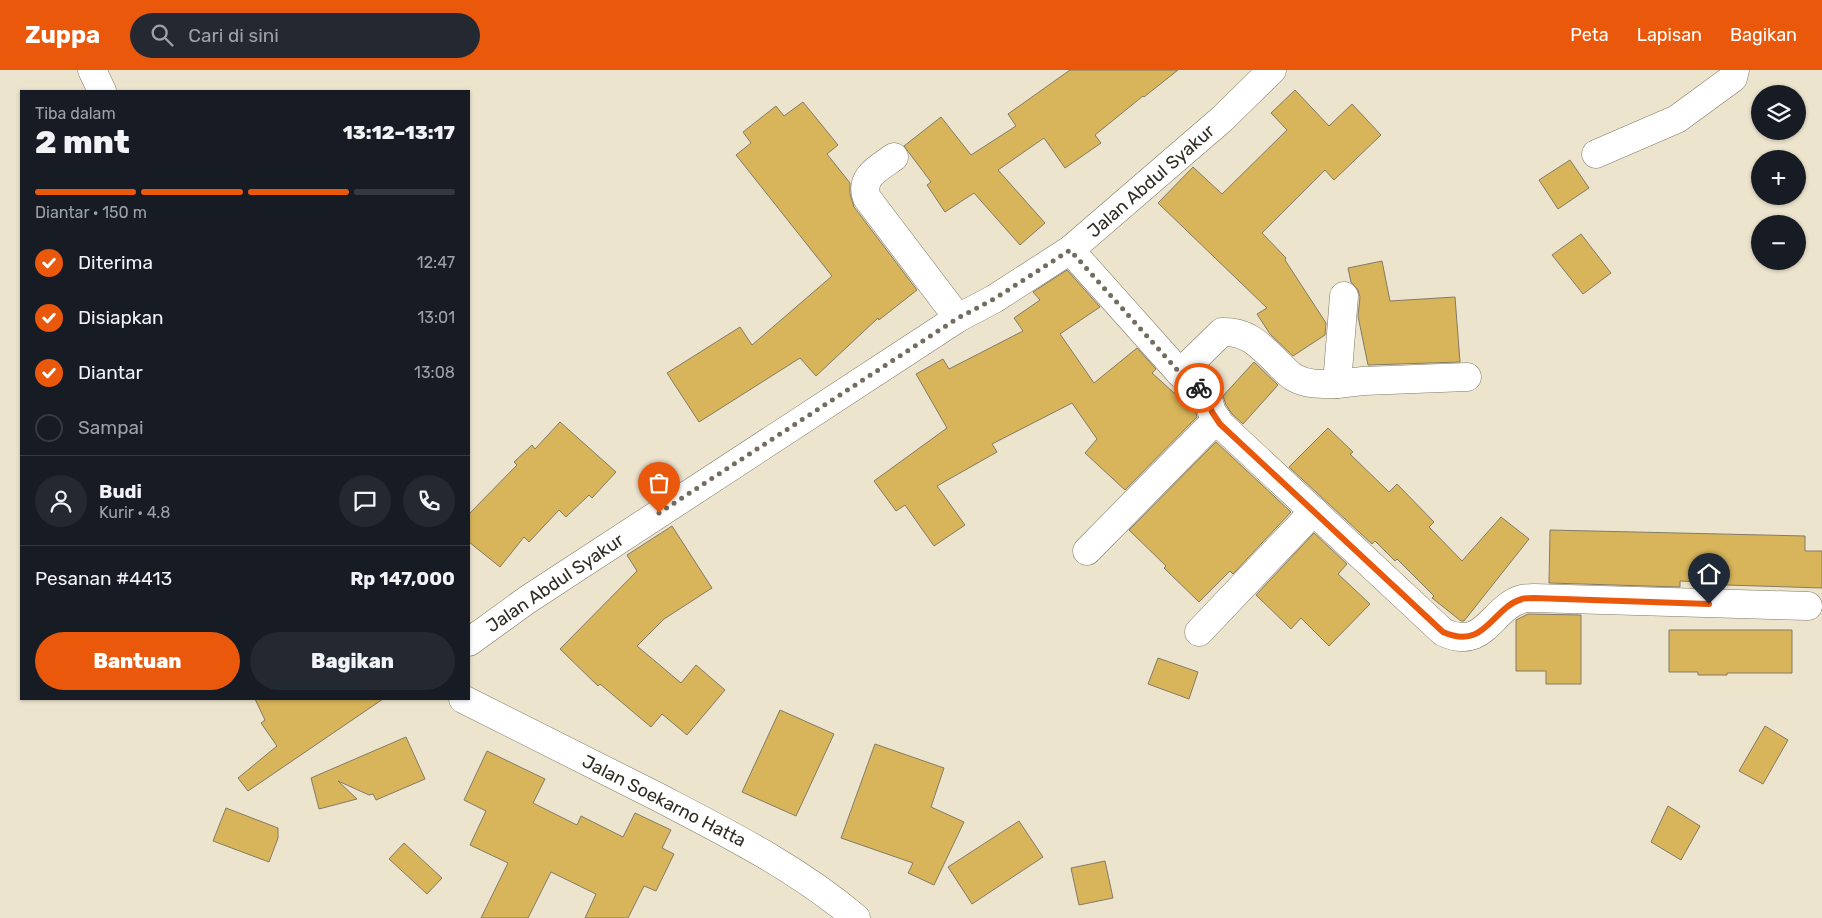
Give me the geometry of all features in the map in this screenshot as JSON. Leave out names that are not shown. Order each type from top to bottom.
[{"type":"street","points":[[92,70],[102,90]]},
{"type":"street","name":"Jalan Abdul Syakur","points":[[470,641],[527,600],[958,318],[994,299],[1070,250],[1222,119],[1272,70]]},
{"type":"street","points":[[1596,154],[1677,118],[1733,78],[1736,70]]},
{"type":"street","points":[[894,157],[867,178],[864,188],[867,198],[958,318]]},
{"type":"street","points":[[1070,250],[1180,373],[1206,394],[1216,419],[1443,632],[1450,635],[1466,636],[1476,634],[1486,628],[1501,612],[1521,599],[1534,598],[1808,606]]},
{"type":"street","points":[[1337,384],[1344,296]]},
{"type":"street","points":[[1180,373],[1222,332],[1231,332],[1247,336],[1256,342],[1293,377],[1307,383],[1337,384],[1363,380],[1467,377]]},
{"type":"street","points":[[1087,551],[1216,419]]},
{"type":"street","points":[[1199,632],[1314,511]]},
{"type":"street","name":"Jalan Soekarno Hatta","points":[[465,700],[698,818],[777,861],[856,918]]},
{"type":"building","points":[[1070,70],[1178,70],[1095,135],[1101,143],[1065,168],[1044,138],[998,170],[1045,223],[1020,245],[974,193],[945,212],[927,185],[931,182],[904,146],[941,117],[971,155],[1016,126],[1008,114]]},
{"type":"building","points":[[1295,90],[1329,126],[1352,104],[1381,135],[1334,180],[1325,170],[1262,233],[1286,258],[1285,260],[1326,323],[1325,335],[1293,356],[1270,334],[1257,314],[1267,308],[1158,203],[1193,167],[1222,194],[1287,130],[1271,113]]},
{"type":"building","points":[[803,102],[838,145],[827,154],[850,183],[850,194],[854,207],[917,290],[879,320],[878,318],[816,376],[800,358],[699,422],[667,373],[740,327],[752,345],[832,276],[736,155],[751,143],[743,132],[776,106],[784,116]]},
{"type":"building","points":[[1570,160],[1589,188],[1558,209],[1539,180]]},
{"type":"building","points":[[1581,234],[1611,273],[1583,294],[1552,255]]},
{"type":"building","points":[[1382,261],[1390,301],[1455,297],[1460,362],[1368,365],[1358,316],[1360,297],[1358,290],[1351,282],[1348,268]]},
{"type":"building","points":[[1067,270],[1100,307],[1060,334],[1094,383],[1137,348],[1156,369],[1152,373],[1196,413],[1197,417],[1125,490],[1085,453],[1097,439],[1072,403],[992,444],[997,452],[937,486],[965,525],[934,546],[905,505],[896,511],[874,481],[947,428],[916,374],[943,359],[949,369],[1023,331],[1014,318],[1040,300],[1033,292]]},
{"type":"building","points":[[1254,362],[1278,385],[1243,424],[1232,414],[1223,396]]},
{"type":"building","points":[[560,422],[616,472],[592,498],[589,495],[566,517],[559,510],[529,542],[524,537],[500,567],[470,543],[470,513],[517,465],[514,462],[532,445],[535,449]]},
{"type":"building","points":[[1328,428],[1353,452],[1350,454],[1389,492],[1397,484],[1434,522],[1429,527],[1462,561],[1501,517],[1529,539],[1464,621],[1461,621],[1432,598],[1434,596],[1397,559],[1395,561],[1375,541],[1372,544],[1289,467]]},
{"type":"building","points":[[1216,442],[1291,512],[1233,574],[1230,571],[1199,602],[1129,530]]},
{"type":"building","points":[[672,526],[712,588],[664,619],[637,646],[681,683],[696,665],[725,690],[687,735],[662,714],[651,727],[600,684],[598,686],[560,649],[637,571],[627,555]]},
{"type":"building","points":[[1550,530],[1805,536],[1805,551],[1822,551],[1822,588],[1727,585],[1727,583],[1680,581],[1680,587],[1549,583]]},
{"type":"building","points":[[1314,533],[1347,564],[1338,574],[1370,604],[1329,646],[1301,618],[1291,629],[1256,595]]},
{"type":"building","points":[[1528,614],[1581,615],[1581,684],[1546,684],[1546,671],[1516,671],[1516,620]]},
{"type":"building","points":[[1669,630],[1792,630],[1792,673],[1698,675],[1698,672],[1669,672]]},
{"type":"building","points":[[1158,658],[1198,672],[1189,699],[1148,684]]},
{"type":"building","points":[[255,700],[382,700],[248,791],[238,778],[277,746],[261,723],[265,720]]},
{"type":"building","points":[[780,710],[834,734],[796,816],[742,792]]},
{"type":"building","points":[[1765,726],[1788,740],[1763,784],[1739,771]]},
{"type":"building","points":[[406,737],[425,779],[376,800],[373,794],[369,795],[338,781],[357,799],[319,809],[311,778]]},
{"type":"building","points":[[875,744],[944,768],[931,807],[964,822],[934,885],[908,873],[913,863],[841,838]]},
{"type":"building","points":[[487,751],[545,779],[533,803],[577,825],[581,816],[623,837],[635,813],[671,830],[662,848],[674,854],[656,891],[644,886],[628,918],[585,918],[596,894],[551,872],[528,918],[481,918],[508,863],[470,845],[486,811],[464,800]]},
{"type":"building","points":[[1668,806],[1700,826],[1681,860],[1651,842]]},
{"type":"building","points":[[226,808],[278,828],[278,838],[269,862],[213,841]]},
{"type":"building","points":[[1019,821],[1043,857],[972,904],[948,867]]},
{"type":"building","points":[[404,843],[442,878],[427,894],[389,859]]},
{"type":"building","points":[[1105,861],[1113,898],[1079,905],[1071,868]]},
{"type":"way so far","points":[[659,513],[958,318],[994,299],[1070,250],[1180,373],[1199,388]]},
{"type":"route","points":[[1199,388],[1206,394],[1212,412],[1220,424],[1443,632],[1450,635],[1466,636],[1476,634],[1486,628],[1501,612],[1521,599],[1709,604]]}]
